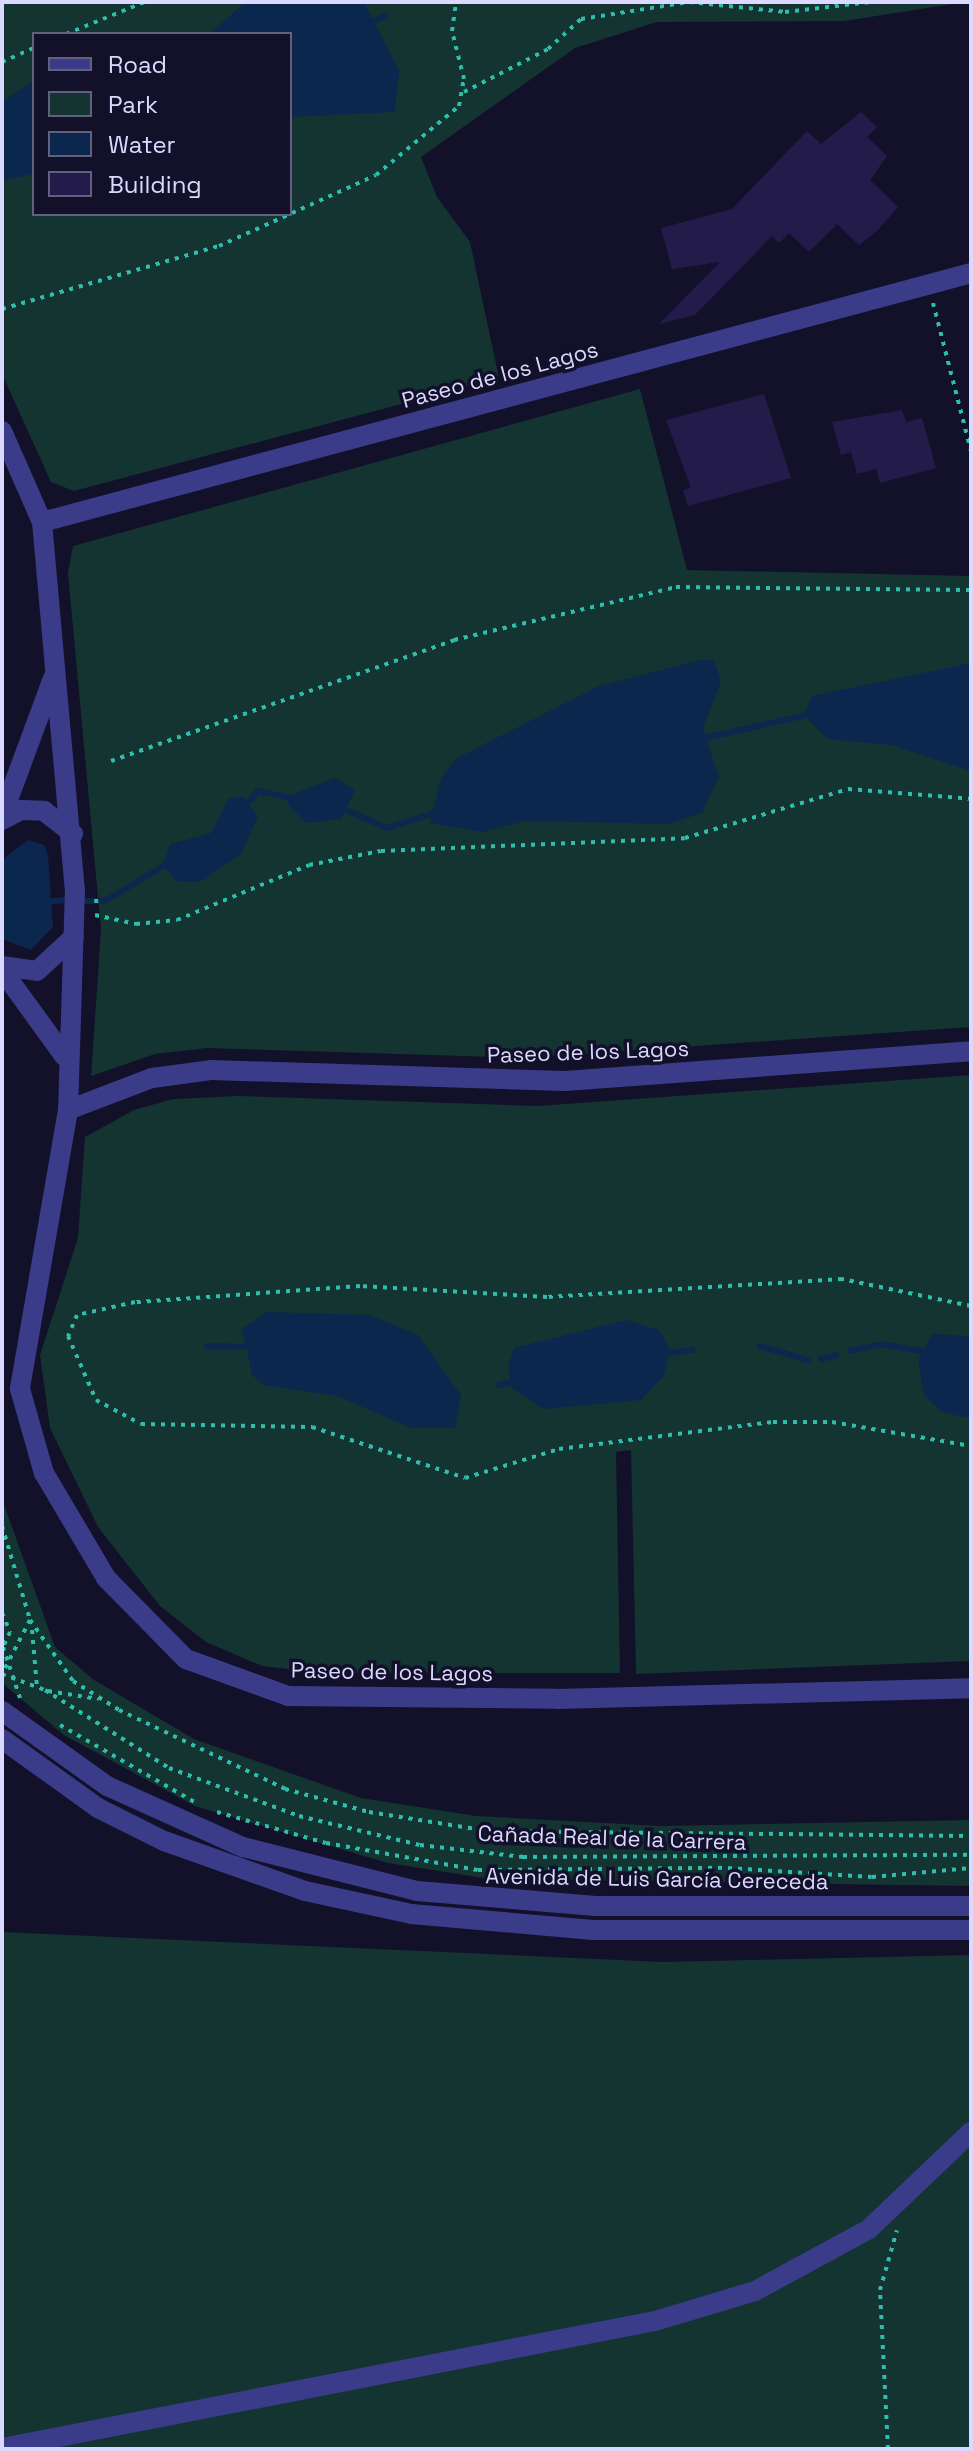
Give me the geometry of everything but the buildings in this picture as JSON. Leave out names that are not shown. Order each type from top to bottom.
[{"type":"street","name":"Paseo de los Lagos","points":[[42,522],[971,273]]},
{"type":"street","name":"Paseo de los Lagos","points":[[2,431],[42,522],[73,834],[75,936],[65,1057],[68,1110],[51,1236],[23,1347],[22,1408],[44,1473],[89,1555],[186,1659],[248,1686],[316,1698],[971,1688]]},
{"type":"street","name":"Paseo de los Lagos","points":[[2,818],[55,670]]},
{"type":"street","name":"Paseo de los Lagos","points":[[2,818],[21,810],[44,811],[73,834]]},
{"type":"street","points":[[2,968],[37,971],[75,936]]},
{"type":"street","points":[[2,968],[65,1057]]},
{"type":"street","name":"Paseo de los Lagos","points":[[68,1110],[152,1078],[212,1070],[565,1081],[971,1051]]},
{"type":"street","name":"Avenida de Luis García Cereceda","points":[[2,1711],[107,1786],[243,1847],[417,1891],[595,1906],[971,1906]]},
{"type":"street","points":[[2,1739],[98,1808],[164,1841],[291,1887],[411,1914],[593,1930],[971,1930]]},
{"type":"street","points":[[2,2448],[655,2321],[755,2291],[869,2229],[905,2200],[971,2132]]},
{"type":"path","points":[[71,32],[145,2]]},
{"type":"path","points":[[456,2],[452,31],[464,92]]},
{"type":"path","points":[[292,214],[328,199],[414,148],[464,92],[548,49],[581,19],[689,2],[785,12],[872,2]]},
{"type":"path","points":[[2,62],[32,49]]},
{"type":"path","points":[[2,309],[155,269],[286,216]]},
{"type":"path","points":[[933,303],[971,451]]},
{"type":"path","points":[[111,761],[454,640],[676,587],[971,590]]},
{"type":"path","points":[[95,915],[136,924],[177,920],[343,856],[685,838],[848,789],[971,799]]},
{"type":"path","points":[[971,1306],[842,1279],[547,1297],[345,1287],[135,1302],[77,1315],[68,1336],[96,1400],[141,1424],[312,1427],[465,1478],[559,1449],[758,1422],[832,1422],[971,1446]]},
{"type":"path","points":[[2,1526],[30,1620],[37,1687]]},
{"type":"path","points":[[2,1613],[9,1660],[24,1701]]},
{"type":"path","points":[[2,1674],[30,1620]]},
{"type":"path","points":[[30,1620],[73,1681],[104,1700],[285,1789],[489,1831],[971,1836]]},
{"type":"path","name":"Cañada Real de la Carrera","points":[[2,1674],[45,1690],[169,1768],[299,1816],[420,1845],[523,1857],[971,1855]]},
{"type":"path","points":[[45,1690],[104,1700]]},
{"type":"path","points":[[55,1723],[209,1810],[326,1843],[478,1870],[728,1868],[872,1877],[971,1868]]},
{"type":"path","points":[[888,2449],[880,2290],[905,2200]]},
{"type":"green space","points":[[2,2],[966,2],[844,21],[657,22],[575,48],[421,157],[437,197],[470,242],[499,378],[74,491],[51,482],[2,374]]},
{"type":"green space","points":[[640,389],[687,570],[971,576],[971,1027],[524,1058],[207,1048],[155,1054],[91,1076],[101,930],[68,573],[73,546]]},
{"type":"green space","points":[[971,1075],[971,1661],[636,1674],[631,1450],[616,1452],[620,1673],[324,1673],[262,1666],[206,1642],[160,1606],[98,1527],[50,1428],[40,1355],[78,1238],[85,1137],[134,1110],[173,1099],[238,1096],[537,1106]]},
{"type":"green space","points":[[2,1499],[55,1647],[94,1680],[194,1739],[361,1798],[476,1816],[661,1826],[971,1820],[971,1886],[490,1879],[388,1863],[195,1806],[64,1735],[2,1683]]},
{"type":"green space","points":[[2,1932],[662,1962],[971,1955],[971,2449],[2,2449]]},
{"type":"water","points":[[246,2],[364,2],[399,71],[395,112],[292,117],[292,32],[211,32]]},
{"type":"water","points":[[32,81],[32,174],[4,180],[2,102]]},
{"type":"water","points":[[705,659],[714,661],[721,681],[703,728],[719,777],[702,813],[668,824],[525,821],[482,832],[430,823],[441,778],[455,759],[599,686]]},
{"type":"water","points":[[971,663],[971,771],[892,745],[827,739],[804,715],[812,696]]},
{"type":"water","points":[[335,778],[355,790],[341,819],[307,823],[289,806],[286,797]]},
{"type":"water","points":[[242,796],[258,816],[241,854],[200,882],[176,881],[163,865],[170,844],[211,833],[228,799]]},
{"type":"water","points":[[28,840],[44,845],[48,856],[53,927],[31,950],[2,939],[2,860]]},
{"type":"water","points":[[267,1312],[369,1315],[418,1335],[461,1395],[455,1428],[412,1428],[337,1396],[264,1385],[252,1375],[242,1329]]},
{"type":"water","points":[[626,1320],[659,1330],[670,1350],[664,1375],[641,1400],[543,1409],[512,1388],[508,1366],[514,1348]]},
{"type":"water","points":[[932,1334],[971,1336],[971,1418],[943,1413],[924,1395],[918,1360]]},
{"type":"waterway","points":[[372,22],[385,16]]},
{"type":"waterway","points":[[696,740],[810,714]]},
{"type":"waterway","points":[[246,804],[258,791],[291,798]]},
{"type":"waterway","points":[[344,809],[387,828],[434,813]]},
{"type":"waterway","points":[[81,901],[105,901],[167,864]]},
{"type":"waterway","points":[[42,902],[66,900]]},
{"type":"waterway","points":[[850,1351],[883,1344],[920,1351]]},
{"type":"waterway","points":[[207,1346],[251,1347]]},
{"type":"waterway","points":[[760,1346],[808,1360]]},
{"type":"waterway","points":[[663,1354],[693,1350]]},
{"type":"waterway","points":[[821,1359],[837,1355]]},
{"type":"waterway","points":[[499,1385],[518,1380]]}]
